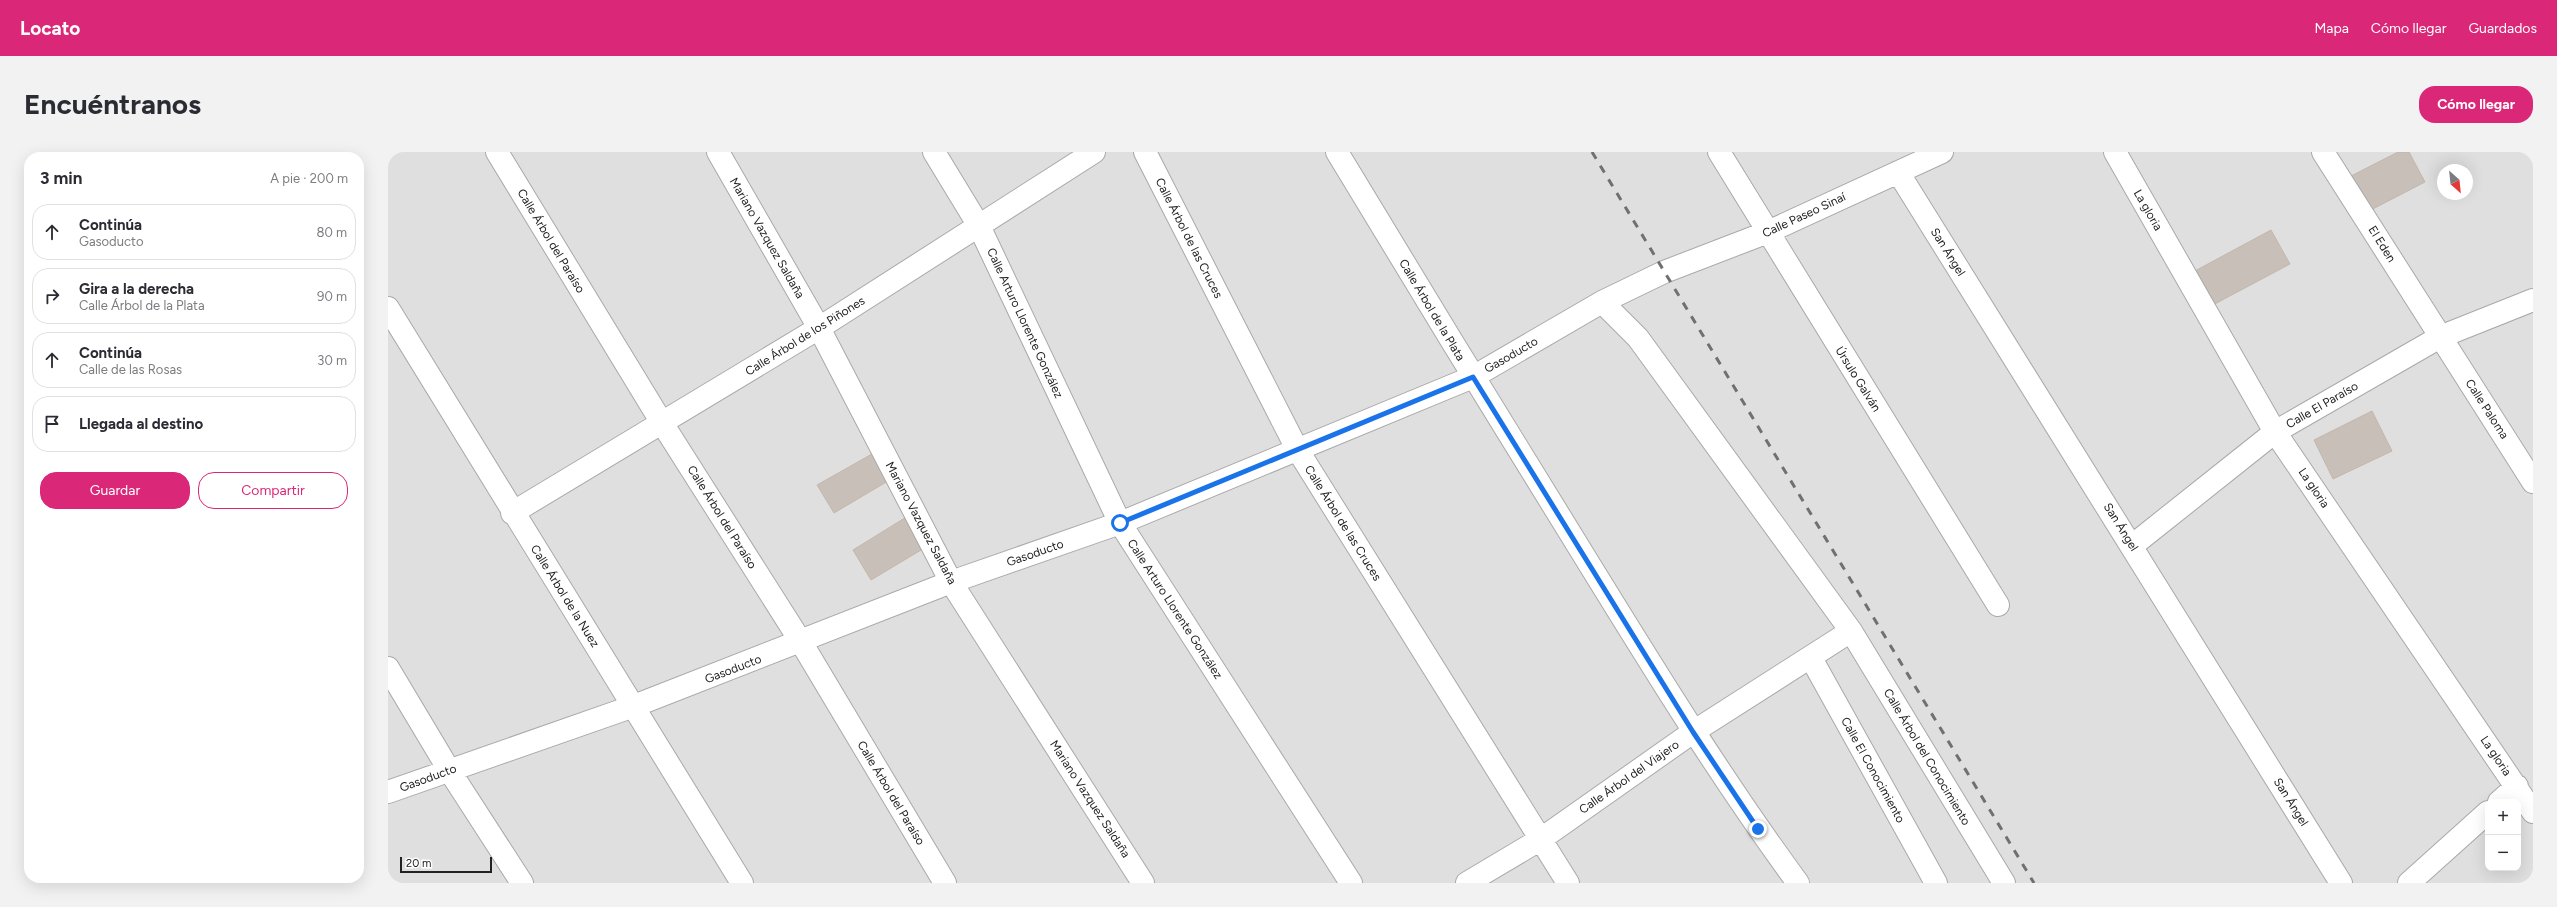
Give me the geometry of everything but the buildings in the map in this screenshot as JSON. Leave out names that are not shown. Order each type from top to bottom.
[{"type":"street","name":"Calle Árbol del Paraíso","points":[[497,152],[662,423],[801,642],[945,883]]},
{"type":"street","name":"Mariano Vazquez Saldaña","points":[[718,152],[819,328],[951,582],[1144,883]]},
{"type":"street","name":"Calle Arturo Llorente González","points":[[934,152],[979,226],[1120,523],[1351,883]]},
{"type":"street","name":"Calle Árbol de los Piñones","points":[[512,513],[819,328],[1094,152]]},
{"type":"street","name":"Calle Árbol de las Cruces","points":[[1144,152],[1297,449],[1568,883]]},
{"type":"street","name":"Calle Árbol de la Plata","points":[[1337,152],[1473,377],[1693,732],[1758,829],[1798,883]]},
{"type":"street","name":"Úrsulo Galván","points":[[1719,152],[1998,605]]},
{"type":"street","name":"Calle Paseo Sinaí","points":[[1664,272],[1768,232],[1942,152]]},
{"type":"street","name":"La gloria","points":[[2115,152],[2275,432],[2517,786],[2533,812]]},
{"type":"street","name":"El Eden","points":[[2323,152],[2440,336]]},
{"type":"street","name":"San Ángel","points":[[1898,172],[2133,545],[2341,883]]},
{"type":"street","name":"Gasoducto","points":[[388,792],[634,706],[801,642],[951,582],[1120,523],[1473,377],[1602,302],[1664,272]]},
{"type":"street","name":"Calle El Paraíso","points":[[2133,545],[2275,432],[2440,336],[2533,300]]},
{"type":"street","name":"Calle Árbol del Conocimiento","points":[[1602,302],[1638,338],[1851,630],[2004,883]]},
{"type":"street","name":"Calle Árbol de la Nuez","points":[[388,308],[512,513],[634,706],[742,883]]},
{"type":"street","name":"Calle Paloma","points":[[2440,336],[2533,482]]},
{"type":"street","name":"Calle Árbol del Viajero","points":[[1466,883],[1541,838],[1693,732],[1811,658],[1851,630]]},
{"type":"street","name":"Calle El Conocimiento","points":[[1811,658],[1936,883]]},
{"type":"street","points":[[388,668],[449,770],[522,883]]},
{"type":"street","points":[[2502,799],[2517,786]]},
{"type":"street","points":[[2409,883],[2485,815]]},
{"type":"shaded area","points":[[388,152],[2533,152],[2533,883],[388,883]]},
{"type":"railway","points":[[1592,152],[2034,883]]},
{"type":"route","points":[[1120,523],[1473,377],[1693,732],[1758,829]]}]
